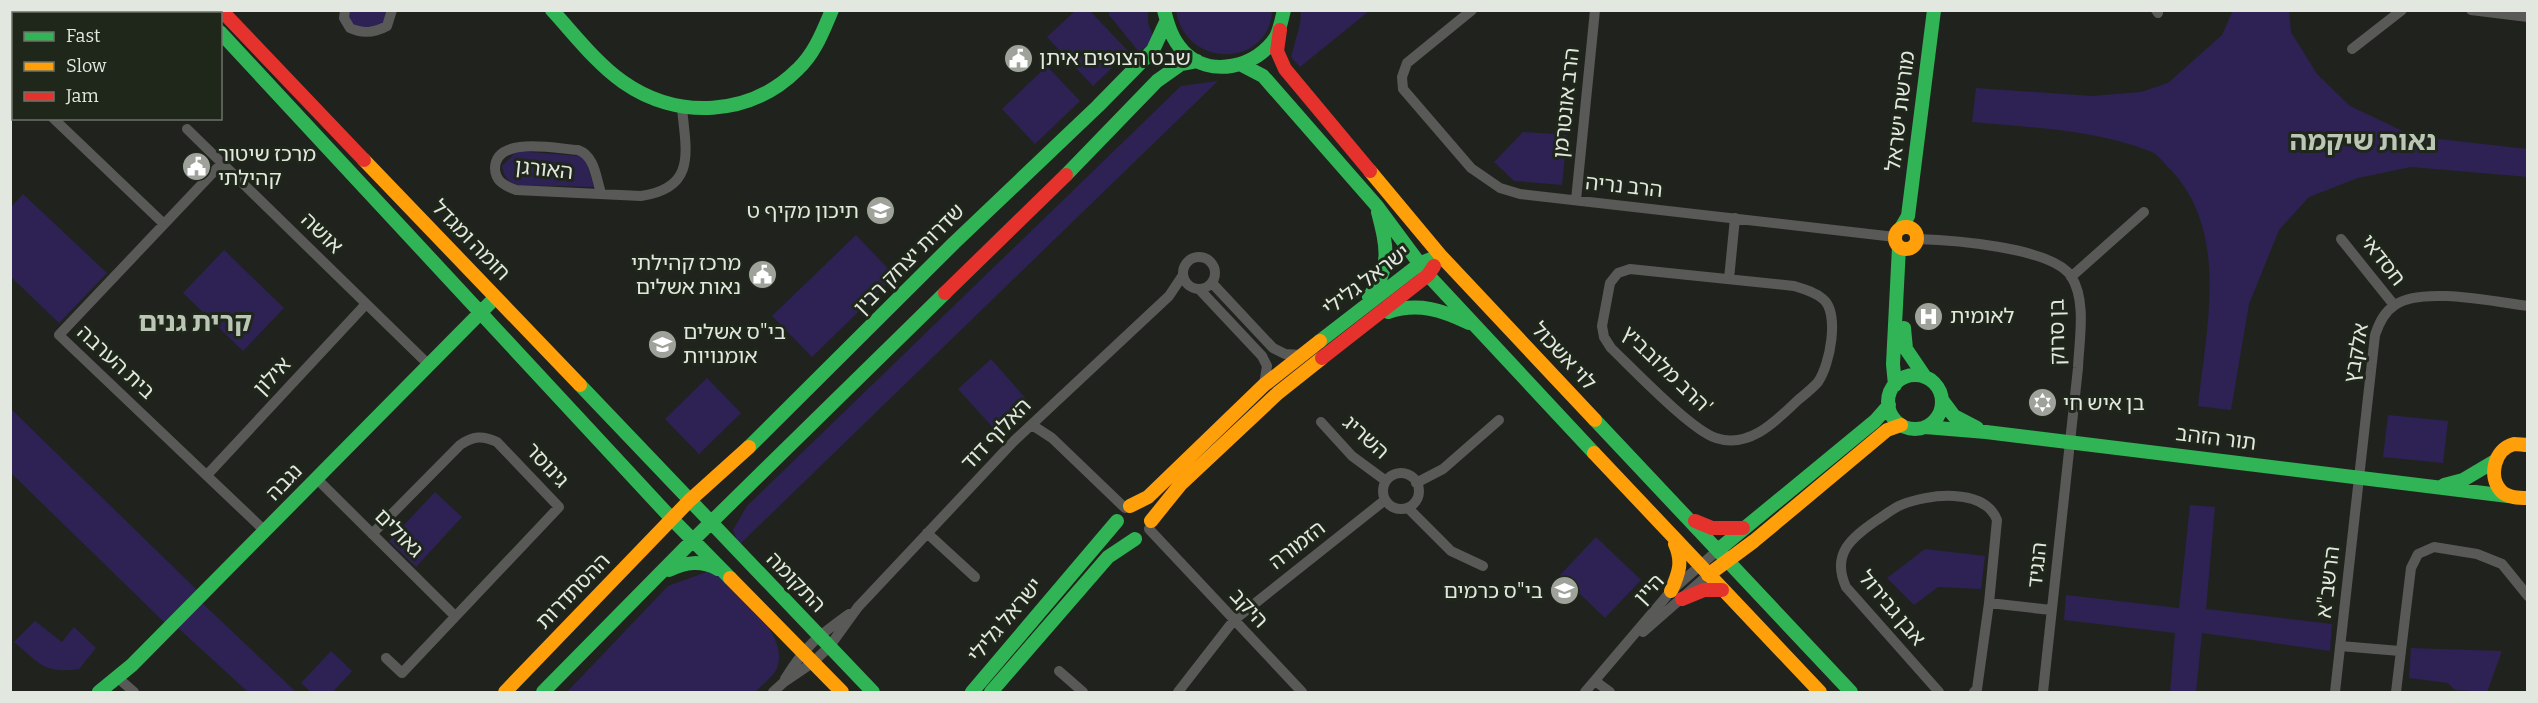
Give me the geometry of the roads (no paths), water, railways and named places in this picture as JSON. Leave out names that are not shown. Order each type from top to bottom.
[{"type":"street","points":[[44,12],[50,10]]},
{"type":"street","name":"חומה ומגדל","points":[[221,10],[689,501]]},
{"type":"street","points":[[345,10],[344,18],[350,28],[367,32],[377,32],[387,26],[392,10]]},
{"type":"street","points":[[552,10],[622,81],[682,108],[705,109],[743,105],[776,88],[797,72],[817,47],[832,10]]},
{"type":"street","points":[[1165,16],[1177,46],[1197,61],[1217,68],[1242,65],[1265,52],[1280,30],[1284,10]]},
{"type":"street","name":"הרב נריה","points":[[1472,10],[1407,63],[1402,77],[1403,89],[1472,168],[1500,188],[1520,194],[1906,235]]},
{"type":"street","name":"הרב אונטרמן","points":[[1575,200],[1595,10]]},
{"type":"street","name":"מורשת ישראל","points":[[1895,385],[1893,364],[1906,235],[1934,10]]},
{"type":"street","points":[[2352,49],[2402,10]]},
{"type":"street","points":[[2471,10],[2528,17]]},
{"type":"street","name":"שדרות יצחק רבין","points":[[671,518],[758,438],[954,243],[1098,106],[1153,50],[1165,16]]},
{"type":"street","name":"לוי אשכול","points":[[1280,30],[1277,51],[1285,69],[1440,255],[1851,693]]},
{"type":"street","name":"חומה ומגדל","points":[[222,34],[671,518]]},
{"type":"street","points":[[543,693],[693,540],[1070,171],[1157,81],[1181,64],[1197,61]]},
{"type":"street","points":[[1242,65],[1263,76],[1376,206],[1425,269],[1475,326],[1820,693]]},
{"type":"street","name":"האורגן","points":[[601,193],[590,159],[578,150],[516,146],[504,152],[495,167],[497,177],[503,185],[516,190],[641,196],[659,194],[676,182],[685,164],[682,108]]},
{"type":"street","points":[[55,120],[164,224]]},
{"type":"street","name":"אושה","points":[[187,129],[429,365]]},
{"type":"street","name":"בית הערבה","points":[[222,163],[59,335],[265,531]]},
{"type":"street","points":[[1343,324],[1374,292],[1387,265],[1386,240],[1376,206]]},
{"type":"street","points":[[2072,277],[2144,212]]},
{"type":"street","points":[[1729,279],[1735,218]]},
{"type":"street","name":"מורשת ישראל","points":[[1906,235],[1903,342],[1907,353],[1925,377]]},
{"type":"street","name":"בן סרוק","points":[[1906,235],[2038,255],[2062,267],[2072,277],[2079,302],[2080,317],[2070,442]]},
{"type":"street","name":"חסדאי","points":[[2342,239],[2394,305]]},
{"type":"street","name":"ישראל גלילי","points":[[991,693],[1108,557],[1144,531],[1160,507],[1180,486],[1278,393],[1371,320],[1440,255]]},
{"type":"street","points":[[1212,283],[1215,269],[1205,258],[1189,260],[1183,270],[1183,275],[1262,356],[1267,366],[1264,385]]},
{"type":"street","name":"ישראל גלילי","points":[[972,693],[1123,512],[1148,497],[1264,385],[1300,355],[1425,269]]},
{"type":"street","name":"הרב מלובביץ'","points":[[1630,269],[1729,279],[1794,286],[1825,300],[1832,312],[1831,343],[1818,382],[1764,430],[1748,438],[1729,442],[1712,437],[1696,427],[1611,348],[1604,337],[1602,326],[1610,283],[1618,273],[1630,269]]},
{"type":"street","name":"האלוף דוד","points":[[784,682],[812,663],[828,647],[858,607],[927,533],[1032,425],[1169,296],[1183,275]]},
{"type":"street","points":[[1195,288],[1212,283]]},
{"type":"street","points":[[1212,283],[1273,348],[1285,354],[1300,355]]},
{"type":"street","name":"האלוף דוד","points":[[1169,296],[1195,288]]},
{"type":"street","name":"אלקבץ","points":[[2360,477],[2375,335],[2380,319],[2394,305],[2408,298],[2430,296],[2528,306]]},
{"type":"street","name":"נגבה","points":[[99,693],[118,678],[496,297]]},
{"type":"street","name":"אילון","points":[[207,475],[366,304]]},
{"type":"street","points":[[1371,320],[1393,310],[1418,305],[1441,310],[1475,326]]},
{"type":"street","points":[[1909,376],[1925,377],[1937,386],[1942,400],[1938,417],[1925,427],[1915,429],[1901,425],[1895,419],[1889,405],[1890,394],[1895,385],[1909,376]]},
{"type":"street","name":"תור הזהב","points":[[1942,400],[1954,416],[1986,432]]},
{"type":"street","points":[[1718,550],[1875,421],[1889,405]]},
{"type":"street","points":[[1416,483],[1443,469],[1499,420]]},
{"type":"street","name":"השריג","points":[[1322,422],[1352,456],[1386,481]]},
{"type":"street","points":[[1032,425],[1052,438],[1123,512]]},
{"type":"street","points":[[1704,571],[1727,561],[1754,541],[1887,430],[1901,425]]},
{"type":"street","name":"תור הזהב","points":[[1925,427],[1986,432],[2440,486],[2519,499],[2528,498]]},
{"type":"street","name":"גינוסר","points":[[372,534],[460,445],[472,437],[487,437],[497,442],[511,454],[559,507],[402,673],[386,658]]},
{"type":"street","name":"הנגיד","points":[[2043,693],[2070,442]]},
{"type":"street","name":"תור הזהב","points":[[2440,486],[2463,480],[2495,461],[2506,448],[2514,444],[2528,445]]},
{"type":"street","points":[[2495,461],[2493,477],[2496,484],[2508,496]]},
{"type":"street","points":[[660,471],[675,481],[692,484],[701,483],[723,470]]},
{"type":"street","points":[[1408,508],[1417,497],[1416,483],[1408,475],[1396,474],[1386,481],[1383,494],[1385,500],[1395,508],[1408,508],[1451,551],[1483,566]]},
{"type":"street","name":"הרשב\"א","points":[[2335,693],[2360,477]]},
{"type":"street","name":"גאולים","points":[[316,478],[455,616]]},
{"type":"street","points":[[633,558],[653,527],[655,517],[651,505],[636,480]]},
{"type":"street","points":[[739,495],[729,518],[729,528],[739,554]]},
{"type":"street","name":"אבן גבירול","points":[[1939,693],[1846,587],[1841,577],[1841,563],[1846,545],[1858,533],[1899,506],[1923,498],[1960,497],[1983,503],[1993,510],[1997,520],[1989,603],[1977,689],[1974,693]]},
{"type":"street","name":"הזמורה","points":[[1178,693],[1234,620],[1385,500]]},
{"type":"street","name":"התקומה","points":[[689,501],[873,693]]},
{"type":"street","points":[[1144,508],[1144,531],[1124,536],[1120,532],[1123,512],[1144,508]]},
{"type":"street","name":"התקומה","points":[[671,518],[842,693]]},
{"type":"street","name":"ההסתדרות","points":[[505,693],[671,518]]},
{"type":"street","points":[[1689,518],[1712,528],[1743,528]]},
{"type":"street","name":"היקב","points":[[1144,531],[1168,550],[1302,693]]},
{"type":"street","points":[[927,533],[975,577]]},
{"type":"street","points":[[1672,537],[1682,558],[1676,595],[1704,590],[1722,590]]},
{"type":"street","points":[[1749,585],[1746,563],[1754,541]]},
{"type":"street","points":[[2396,693],[2411,568],[2418,554],[2434,547],[2476,554],[2502,564],[2528,596]]},
{"type":"street","name":"היין","points":[[1585,693],[1613,658],[1676,595],[1704,571],[1718,550]]},
{"type":"street","points":[[657,576],[694,561],[709,564],[727,574]]},
{"type":"street","points":[[1989,603],[2051,610]]},
{"type":"street","name":"האלוף דוד","points":[[784,682],[802,652],[818,636],[858,607]]},
{"type":"street","points":[[2340,646],[2400,651]]},
{"type":"street","points":[[1059,671],[1083,693]]},
{"type":"street","points":[[118,678],[134,693]]},
{"type":"street","points":[[1595,681],[1610,693]]},
{"type":"street","points":[[773,693],[784,682]]},
{"type":"place","name":"שבט הצופים איתן","points":[[1018,58]]},
{"type":"place","name":"מרכז שיטור קהילתי","points":[[197,166]]},
{"type":"place","name":"תיכון מקיף ט","points":[[880,211]]},
{"type":"place","name":"מרכז קהילתי נאות אשלים","points":[[762,275]]},
{"type":"place","name":"לאומית","points":[[1929,316]]},
{"type":"place","name":"בי\"ס אשלים אומנויות","points":[[662,344]]},
{"type":"place","name":"בן איש חי","points":[[2042,403]]},
{"type":"place","name":"בי\"ס כרמים","points":[[1564,591]]},
{"type":"district","name":"נאות שיקמה","points":[[2363,141]]},
{"type":"district","name":"קרית גנים","points":[[195,322]]}]
